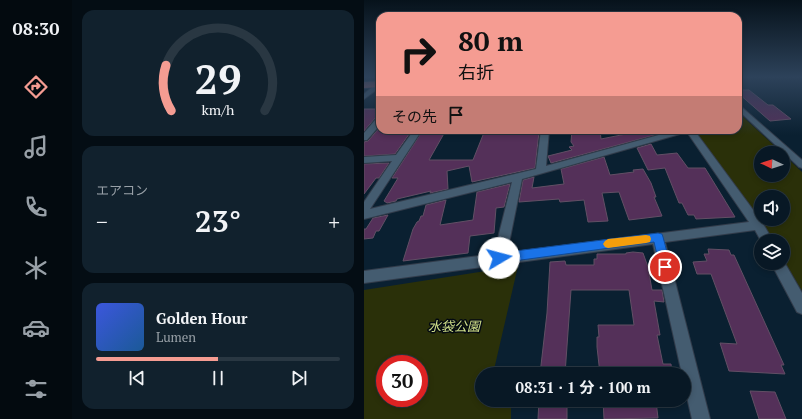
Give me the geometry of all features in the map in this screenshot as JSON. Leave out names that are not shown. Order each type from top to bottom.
[{"type":"street","points":[[742,110],[802,165]]},
{"type":"street","points":[[364,138],[376,124]]},
{"type":"street","points":[[364,210],[415,134]]},
{"type":"street","points":[[541,171],[546,134]]},
{"type":"street","points":[[364,215],[541,171],[672,134]]},
{"type":"street","points":[[693,134],[754,218]]},
{"type":"street","points":[[364,160],[399,158]]},
{"type":"street","points":[[499,258],[518,176]]},
{"type":"street","points":[[364,277],[754,225]]},
{"type":"street","points":[[658,237],[701,419]]},
{"type":"street","points":[[782,270],[802,307]]},
{"type":"green space","points":[[742,116],[774,146],[754,146],[754,182],[790,182],[790,161],[802,172],[802,291],[790,270],[790,234],[769,234],[764,226],[790,226],[790,190],[754,190],[754,211],[696,134],[742,134]]},
{"type":"green space","name":"水袋公園","points":[[518,266],[495,367],[475,367],[475,407],[511,407],[511,419],[364,419],[364,290]]},
{"type":"building","points":[[742,97],[757,97],[768,105],[773,105],[791,119],[770,121]]},
{"type":"building","points":[[364,109],[376,109],[376,117],[364,131]]},
{"type":"building","points":[[376,132],[376,134],[409,134],[395,154],[364,156],[364,142],[368,141]]},
{"type":"building","points":[[420,134],[444,134],[429,160],[473,160],[483,134],[539,134],[535,168],[472,182],[469,166],[447,171],[448,189],[430,193],[431,191],[397,199],[396,201],[387,203],[384,201],[398,178],[392,178]]},
{"type":"building","points":[[572,134],[600,134],[601,139],[626,134],[659,134],[551,163],[548,156],[572,150],[569,147],[574,146],[571,142]]},
{"type":"building","points":[[651,144],[657,155],[677,153],[688,168],[705,168],[735,217],[696,219],[694,215],[688,215],[682,203],[679,203],[665,168],[648,170],[637,148]]},
{"type":"building","points":[[604,157],[610,175],[634,172],[633,170],[643,169],[651,183],[656,197],[654,197],[662,216],[629,220],[619,192],[602,193],[608,221],[588,222],[584,200],[560,202],[559,199],[519,202],[523,180],[534,177],[532,188],[564,184],[561,169]]},
{"type":"building","points":[[389,163],[379,178],[376,178],[364,194],[364,164]]},
{"type":"building","points":[[510,184],[504,207],[496,208],[494,233],[470,236],[468,253],[403,261],[413,229],[421,216],[423,216],[426,205],[446,200],[440,225],[473,220],[477,192]]},
{"type":"building","points":[[388,215],[379,231],[376,231],[373,238],[364,239],[364,229],[366,229],[373,218]]},
{"type":"building","points":[[708,249],[729,250],[731,255],[734,255],[784,365],[781,365],[785,374],[729,371],[720,343],[737,344],[711,274],[697,274],[693,262],[707,261],[704,254],[709,254]]},
{"type":"building","points":[[643,253],[648,267],[652,290],[662,290],[664,302],[654,301],[660,335],[657,335],[663,364],[671,364],[671,367],[599,367],[597,347],[597,337],[599,337],[598,325],[634,325],[629,290],[571,290],[566,367],[541,367],[547,313],[550,262],[565,261],[566,265],[594,265],[594,259],[597,259],[597,254]]},
{"type":"building","points":[[750,391],[775,392],[786,419],[759,419]]},
{"type":"building","points":[[539,407],[567,407],[567,419],[538,419]]},
{"type":"building","points":[[603,407],[657,407],[658,418],[604,419]]},
{"type":"slow traffic","points":[[608,244],[646,239]]},
{"type":"route","points":[[499,258],[658,237],[665,267]]}]
